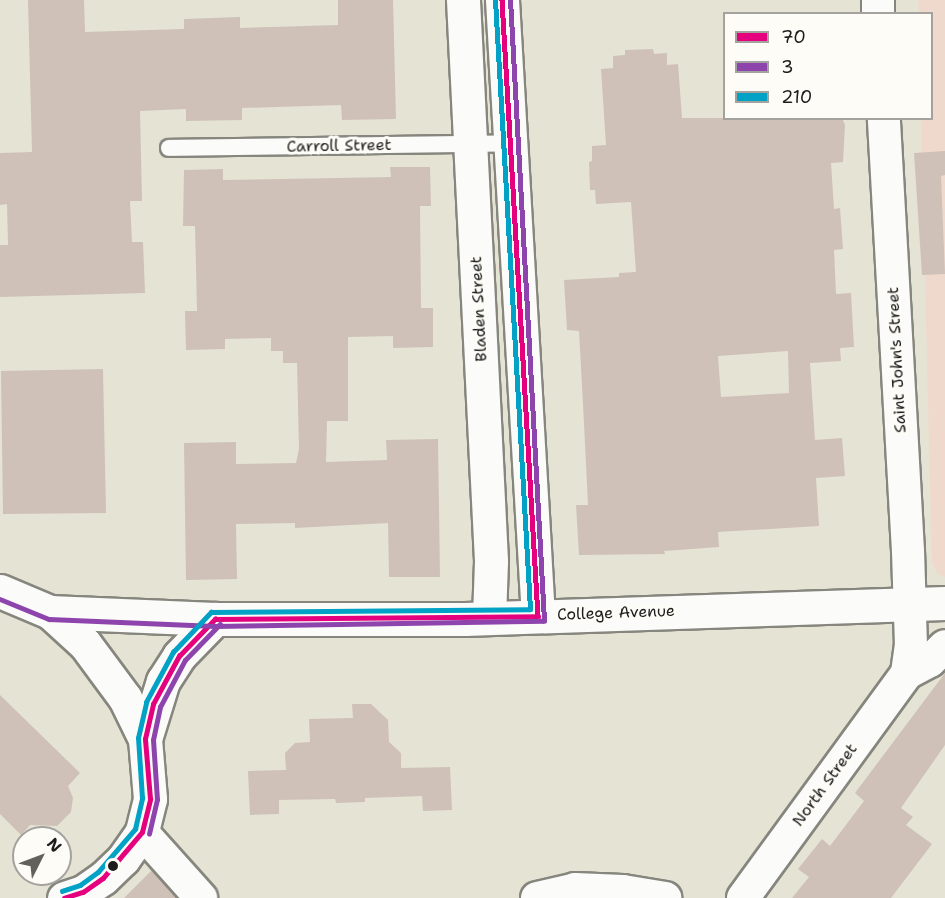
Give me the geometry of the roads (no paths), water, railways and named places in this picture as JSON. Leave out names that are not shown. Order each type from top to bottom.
[{"type":"main road","name":"Bladen Street","points":[[463,0],[491,549],[489,617]]},
{"type":"main road","points":[[502,0],[538,616]]},
{"type":"main road","points":[[0,591],[50,612],[107,670],[144,739],[150,799],[142,832],[123,859],[103,878],[83,892],[64,898]]},
{"type":"main road","name":"College Avenue","points":[[50,612],[216,619],[489,617],[910,602],[945,603]]},
{"type":"main road","points":[[144,739],[163,681],[179,656],[216,619]]},
{"type":"street","name":"Saint John's Street","points":[[884,120],[910,602]]},
{"type":"street","points":[[907,673],[910,602]]},
{"type":"street","name":"North Street","points":[[743,898],[907,673],[930,662],[945,646]]},
{"type":"street","points":[[142,832],[201,898]]},
{"type":"street","points":[[537,898],[575,889],[623,891],[665,898]]},
{"type":"lane","name":"Carroll Street","points":[[169,148],[510,143]]}]
